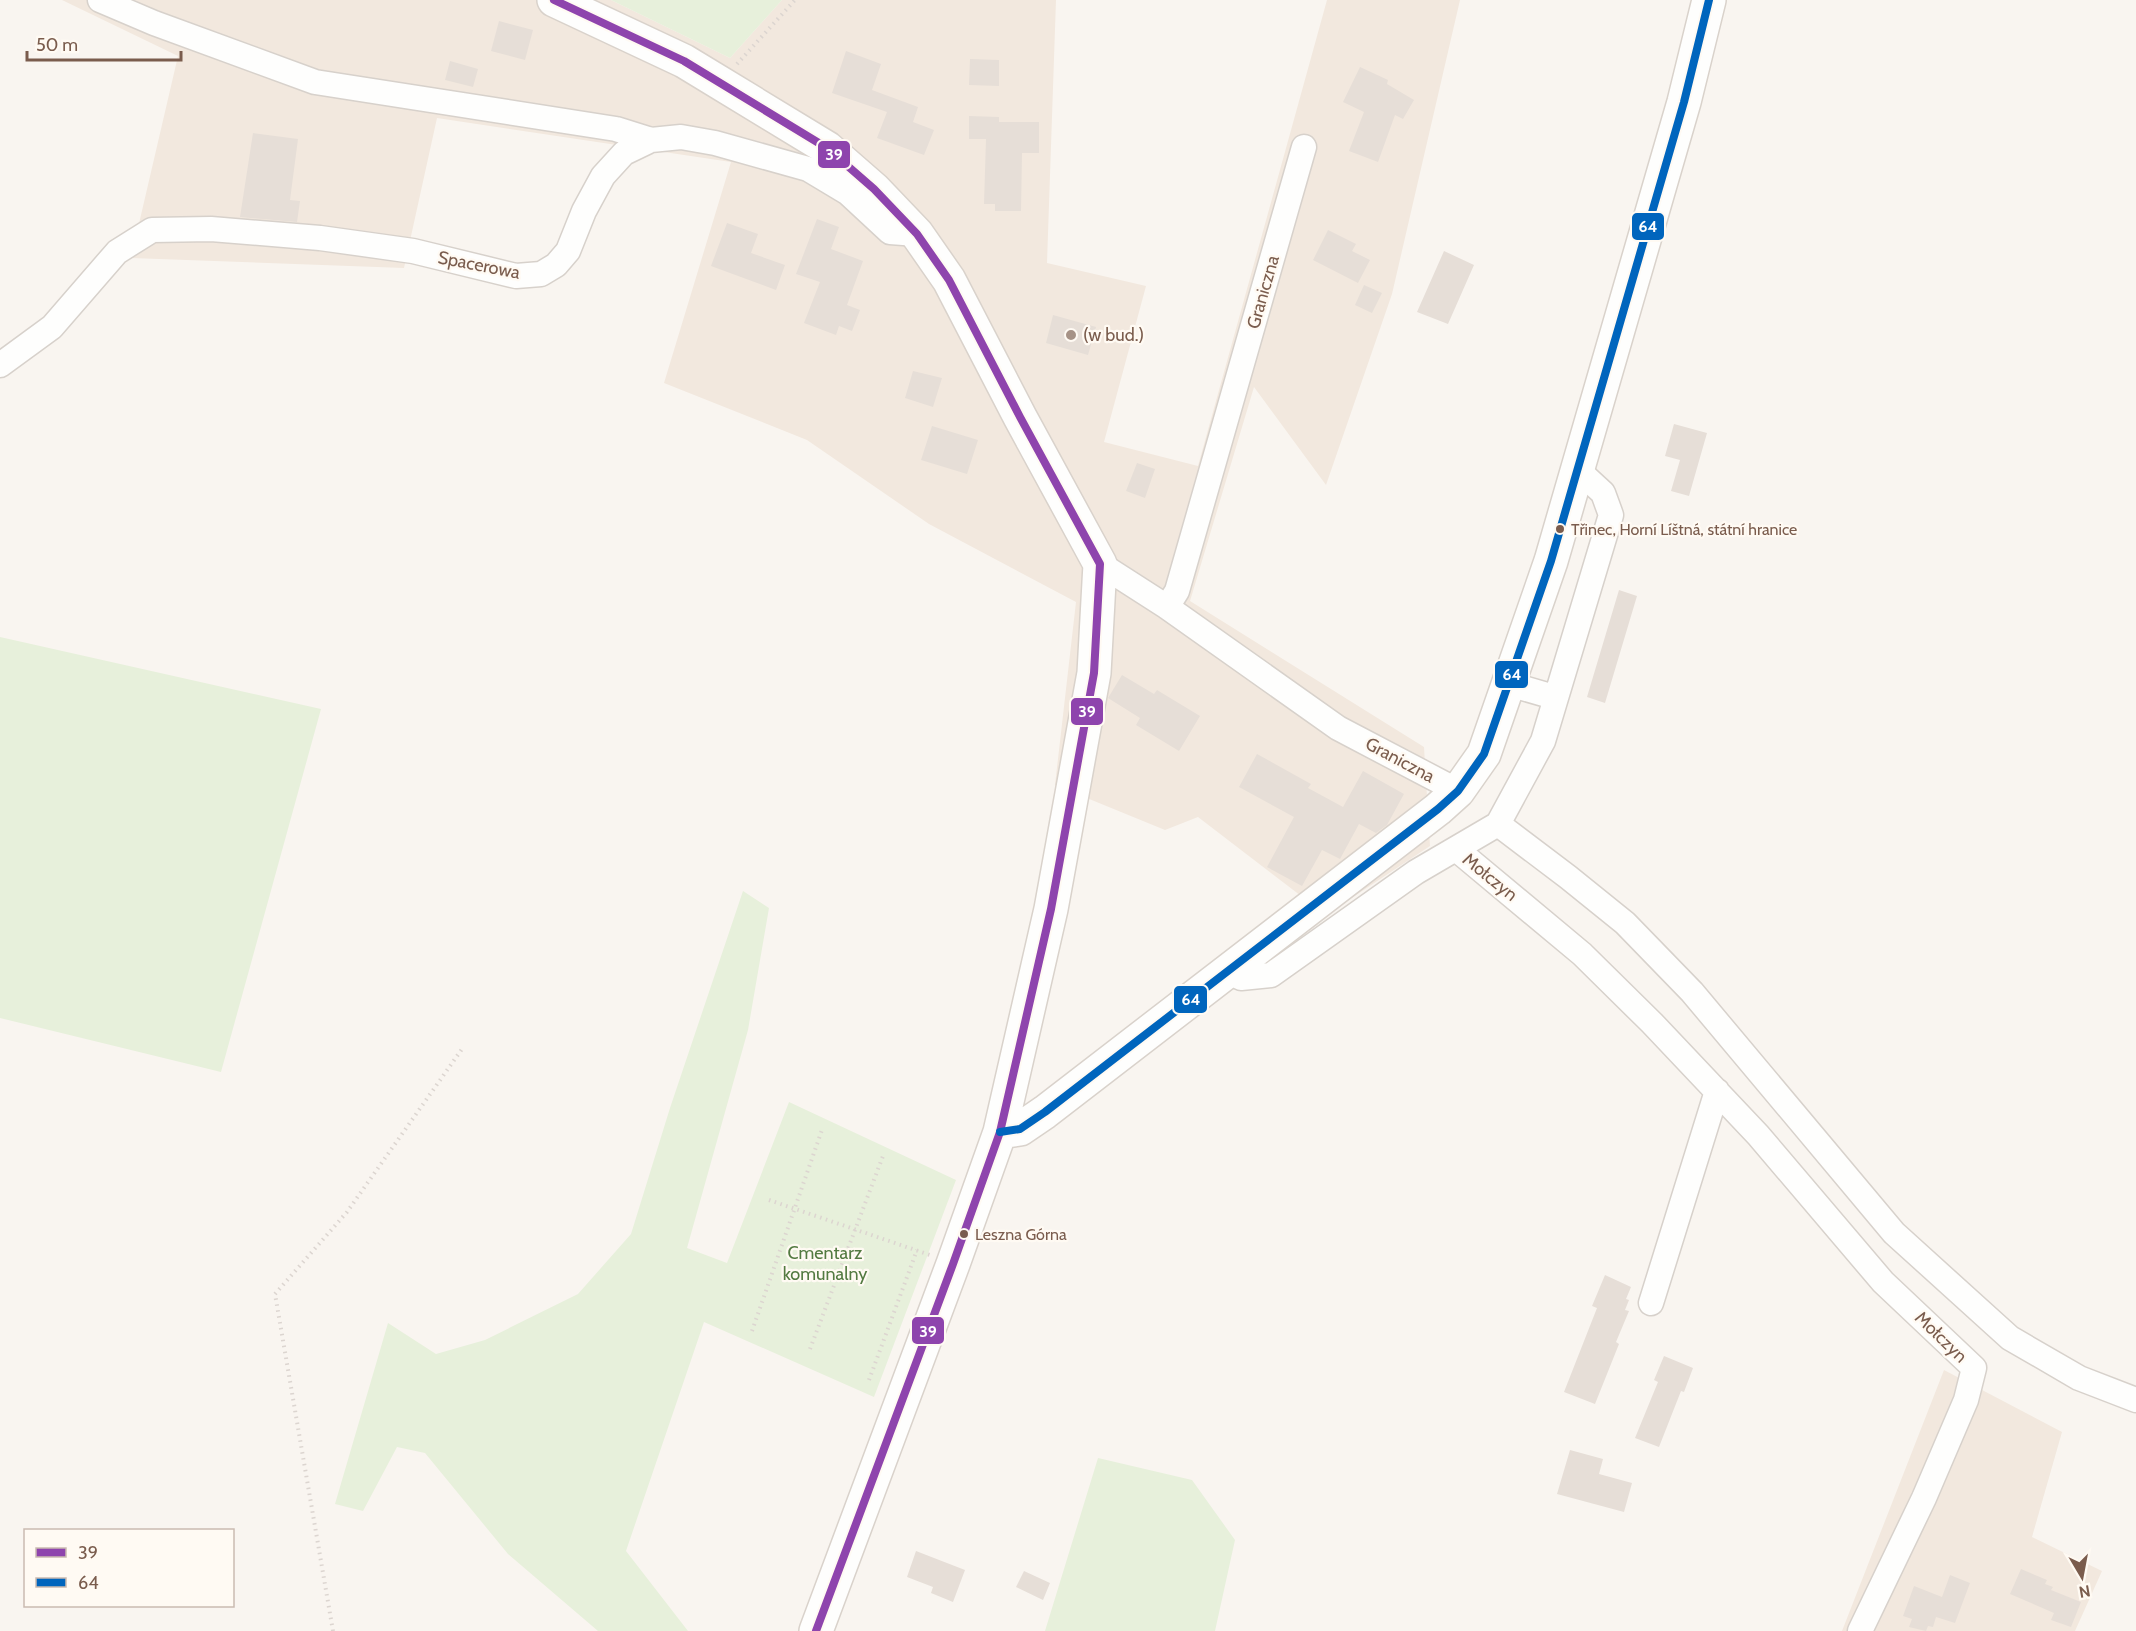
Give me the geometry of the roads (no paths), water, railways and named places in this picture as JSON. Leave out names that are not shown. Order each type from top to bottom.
[{"type":"street","points":[[100,0],[153,23],[315,82],[616,129],[651,140]]},
{"type":"street","points":[[554,0],[684,61],[827,148],[874,189],[917,234],[950,280],[1020,417],[1100,564],[1094,673],[1051,909],[1000,1132],[816,1631]]},
{"type":"street","points":[[1458,791],[1484,754],[1551,561],[1684,102],[1709,0]]},
{"type":"street","name":"Spacerowa","points":[[0,365],[52,327],[117,252],[152,230],[211,229],[320,238],[413,251],[516,276],[541,273],[556,265],[568,251],[584,211],[603,176],[624,153],[651,140],[681,137],[715,143],[808,169],[848,193],[890,232],[917,234]]},
{"type":"street","name":"Graniczna","points":[[1167,608],[1177,591],[1304,147]]},
{"type":"street","points":[[1456,849],[1498,824],[1543,741],[1554,697],[1611,515],[1603,493],[1578,470]]},
{"type":"street","name":"Graniczna","points":[[1000,1132],[1020,1129],[1045,1112],[1429,816],[1458,791],[1338,728],[1100,564]]},
{"type":"street","points":[[1509,684],[1554,697]]},
{"type":"street","points":[[1498,824],[1625,923],[1692,992],[1894,1233],[2010,1338],[2079,1378],[2136,1400]]},
{"type":"street","name":"Mołczyn","points":[[1228,970],[1241,978],[1271,975],[1416,872],[1456,849],[1582,954],[1653,1023],[1758,1135],[1883,1282],[1974,1368],[1966,1400],[1924,1498],[1860,1631]]},
{"type":"street","points":[[1651,1303],[1717,1091]]},
{"type":"place","name":"(w bud.)","points":[[1071,335]]},
{"type":"place","name":"Třinec, Horní Líštná, státní hranice","points":[[1560,529]]},
{"type":"place","name":"Leszna Górna","points":[[964,1234]]},
{"type":"park label","name":"Cmentarz komunalny","points":[[825,1263]]}]
